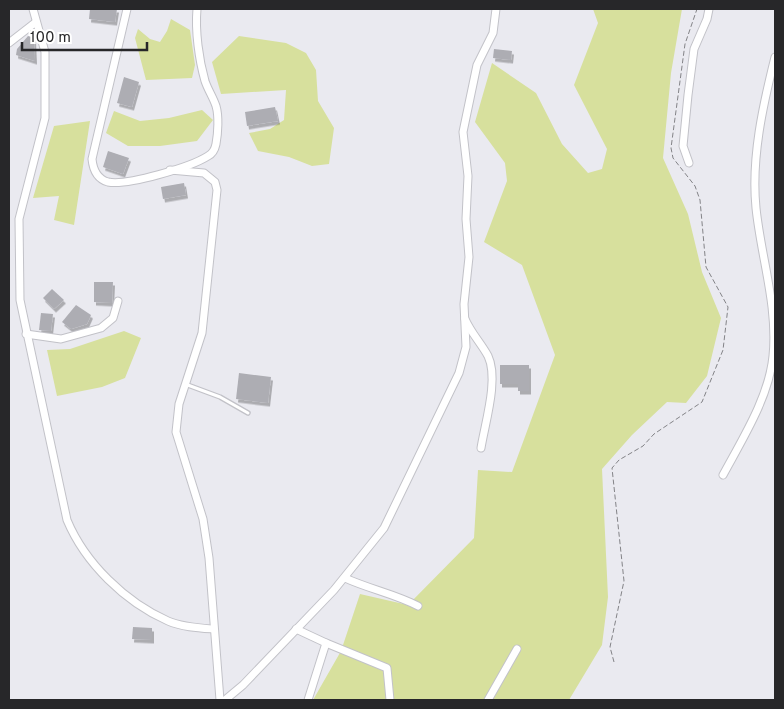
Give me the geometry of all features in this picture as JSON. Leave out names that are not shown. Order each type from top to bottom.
[{"type":"street","points":[[33,9],[45,52],[45,118],[19,219],[20,300],[67,520],[75,539],[98,569],[148,609],[180,625],[213,629]]},
{"type":"street","points":[[127,9],[92,159],[93,169],[107,182],[120,183],[170,170],[209,156],[216,143],[216,107],[205,82],[196,9]]},
{"type":"street","points":[[225,700],[243,685],[345,578],[393,514],[464,360],[464,317],[469,256],[466,219],[468,176],[463,132],[477,65],[493,33],[496,9]]},
{"type":"street","points":[[689,163],[683,146],[690,77],[694,49],[707,19],[709,9]]},
{"type":"street","points":[[9,43],[36,22]]},
{"type":"street","points":[[724,475],[766,387],[773,356],[773,318],[756,206],[756,176],[760,129],[775,57]]},
{"type":"street","points":[[170,170],[204,173],[215,182],[217,190],[202,333],[176,415],[176,432],[203,519],[209,558],[220,700]]},
{"type":"street","points":[[26,334],[61,339],[101,328],[113,318],[118,301]]},
{"type":"street","points":[[464,317],[472,334],[488,356],[493,378],[480,448]]},
{"type":"street","points":[[345,578],[371,590],[402,598],[418,606]]},
{"type":"street","points":[[296,629],[387,668],[390,700]]},
{"type":"street","points":[[308,700],[326,643]]},
{"type":"street","points":[[488,700],[516,649]]},
{"type":"lane","points":[[185,384],[220,397],[248,413]]},
{"type":"path","points":[[614,662],[610,647],[624,581],[612,468],[619,460],[643,446],[654,434],[702,402],[723,350],[727,325],[728,306],[706,266],[700,200],[695,186],[673,158],[671,148],[685,44],[697,9]]},
{"type":"green space","points":[[593,9],[682,9],[671,73],[663,158],[688,214],[702,272],[721,318],[707,376],[686,403],[667,402],[632,435],[602,469],[608,597],[602,645],[569,700],[313,700],[341,651],[360,594],[408,605],[474,538],[478,470],[512,472],[555,355],[522,265],[484,242],[507,181],[505,163],[475,122],[492,63],[536,93],[562,144],[588,173],[602,169],[607,149],[574,85],[598,23]]},
{"type":"green space","points":[[171,19],[190,30],[195,65],[192,78],[146,80],[135,38],[138,29],[150,39],[160,42],[167,31]]},
{"type":"green space","points":[[239,36],[286,43],[306,53],[316,70],[318,101],[334,128],[329,164],[312,166],[289,157],[258,151],[249,133],[270,129],[284,120],[286,90],[221,94],[212,62]]},
{"type":"green space","points":[[202,110],[213,120],[197,141],[160,146],[128,146],[106,133],[114,111],[140,121],[169,118]]},
{"type":"green space","points":[[90,121],[74,225],[54,220],[59,196],[33,198],[54,126]]},
{"type":"green space","points":[[124,331],[141,338],[125,378],[102,387],[57,396],[47,350],[70,349]]},
{"type":"building","points":[[90,9],[117,9],[115,22],[89,19]]},
{"type":"building","points":[[28,36],[34,38],[35,61],[16,55],[17,49]]},
{"type":"building","points":[[494,49],[512,51],[511,60],[493,58]]},
{"type":"building","points":[[124,77],[139,82],[132,107],[117,103]]},
{"type":"building","points":[[275,107],[278,121],[247,126],[245,112]]},
{"type":"building","points":[[108,151],[129,158],[123,174],[103,167]]},
{"type":"building","points":[[184,183],[186,195],[163,199],[161,187]]},
{"type":"building","points":[[94,282],[113,282],[112,303],[94,302]]},
{"type":"building","points":[[52,289],[64,300],[54,309],[43,298]]},
{"type":"building","points":[[76,305],[91,315],[87,324],[71,329],[62,322]]},
{"type":"building","points":[[41,313],[53,314],[51,331],[39,330]]},
{"type":"building","points":[[500,365],[529,365],[529,391],[518,391],[518,384],[500,384]]},
{"type":"building","points":[[239,373],[271,377],[268,403],[236,399]]},
{"type":"building","points":[[133,627],[152,628],[152,640],[132,639]]}]
